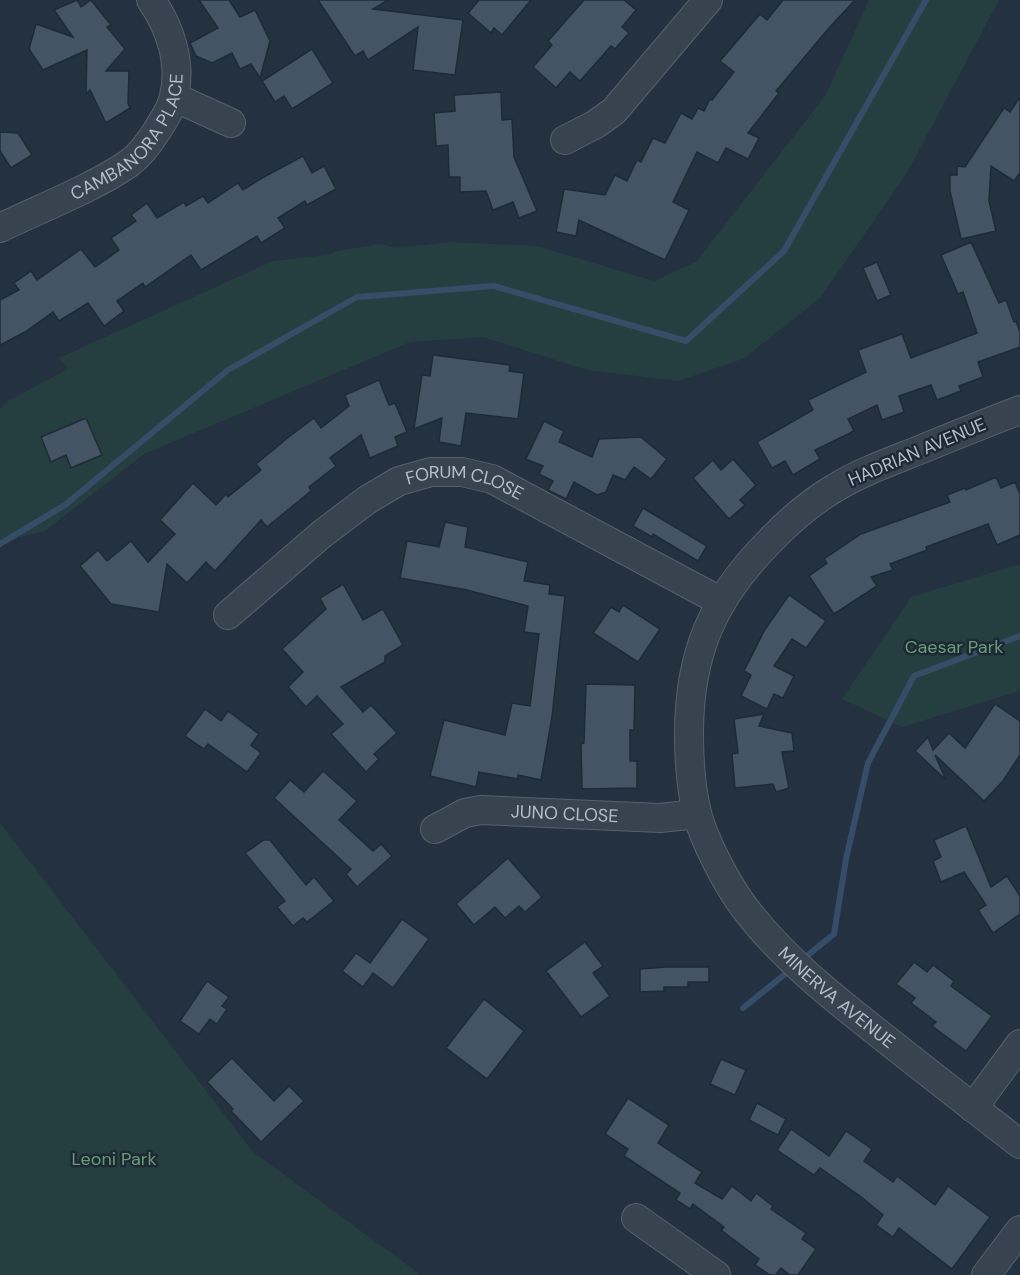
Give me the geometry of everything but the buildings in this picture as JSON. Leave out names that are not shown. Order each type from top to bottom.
[{"type":"street","name":"CAMBANORA PLACE","points":[[0,228],[107,177],[130,163],[150,144],[166,117],[174,97],[176,74],[169,34],[151,0]]},
{"type":"street","points":[[564,140],[596,124],[614,111],[708,0]]},
{"type":"street","points":[[174,97],[231,123]]},
{"type":"street","name":"HADRIAN AVENUE","points":[[697,814],[689,745],[689,711],[698,655],[720,600],[744,569],[805,508],[834,488],[871,469],[1020,410]]},
{"type":"street","name":"FORUM CLOSE","points":[[228,615],[322,534],[367,500],[399,481],[431,472],[462,472],[492,479],[720,600]]},
{"type":"street","name":"JUNO CLOSE","points":[[435,828],[465,813],[481,810],[660,818],[697,814]]},
{"type":"street","name":"MINERVA AVENUE","points":[[697,814],[722,871],[743,905],[798,967],[1020,1144]]},
{"type":"street","points":[[973,1108],[1020,1044]]},
{"type":"street","points":[[636,1218],[716,1275]]},
{"type":"street","points":[[986,1275],[1020,1230]]},
{"type":"green space","points":[[869,0],[999,0],[907,173],[820,298],[743,359],[678,381],[587,370],[483,337],[410,342],[144,454],[45,531],[0,542],[0,409],[8,401],[68,369],[59,358],[273,261],[328,255],[336,251],[382,244],[396,248],[451,242],[537,246],[654,281],[696,262],[825,96]]},
{"type":"green space","name":"Caesar Park","points":[[1020,564],[1020,691],[902,727],[842,699],[911,597]]},
{"type":"green space","name":"Leoni Park","points":[[0,823],[253,1152],[421,1275],[0,1275]]},
{"type":"waterway","points":[[0,544],[65,505],[228,370],[357,297],[494,286],[686,341],[784,251],[926,0]]},
{"type":"waterway","points":[[808,955],[834,934],[846,859],[868,763],[914,676],[1020,636]]},
{"type":"waterway","points":[[743,1008],[784,975]]}]
